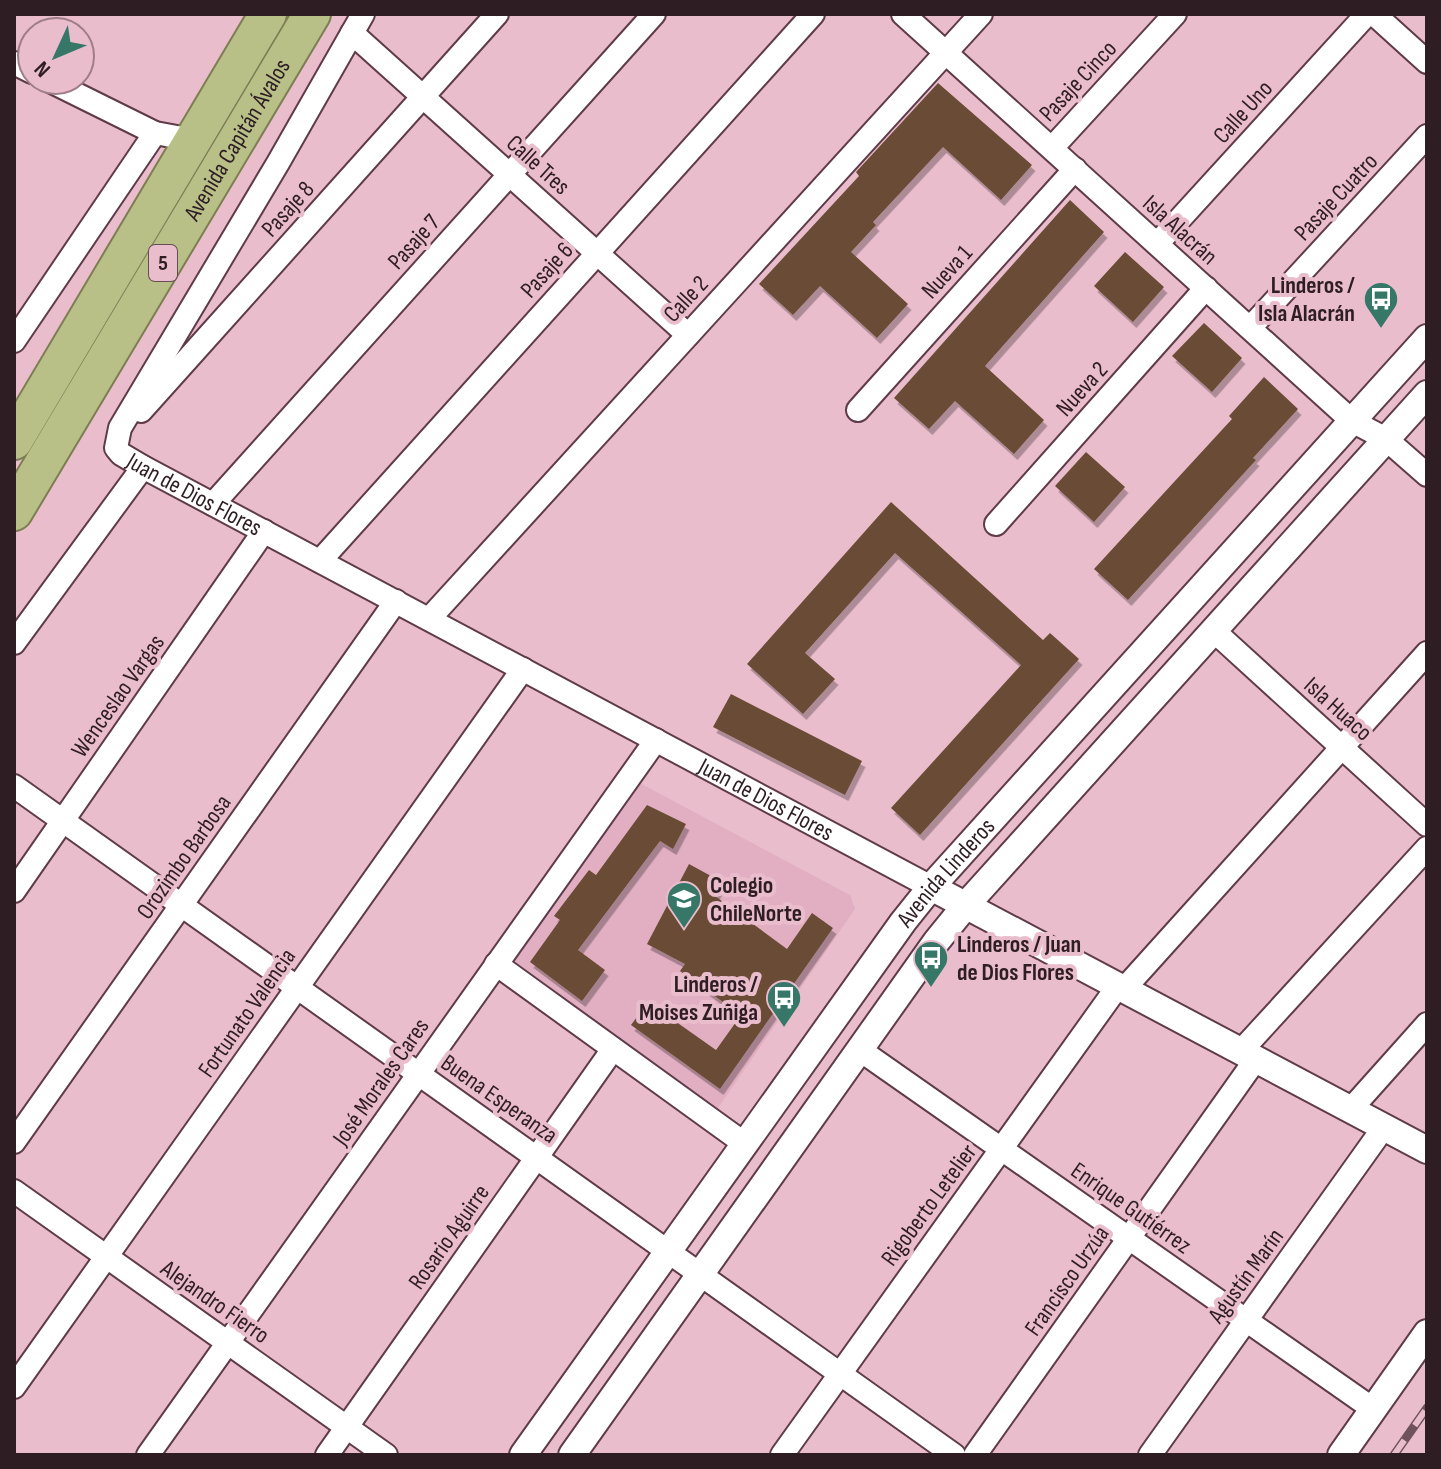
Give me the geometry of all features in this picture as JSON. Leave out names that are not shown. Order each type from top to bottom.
[{"type":"highway","name":"Avenida Capitán Ávalos","points":[[14,441],[268,14]]},
{"type":"highway","name":"Avenida Capitán Ávalos","points":[[14,512],[312,14]]},
{"type":"street","name":"Pasaje 8","points":[[117,439],[497,14]]},
{"type":"street","name":"Pasaje 7","points":[[213,504],[654,14]]},
{"type":"street","name":"Pasaje 6","points":[[320,561],[813,14]]},
{"type":"street","name":"Isla Alacrán","points":[[903,14],[1352,421],[1386,439],[1427,475]]},
{"type":"street","name":"Calle 2","points":[[429,619],[981,14]]},
{"type":"street","name":"Pasaje Cinco","points":[[1052,148],[1175,14]]},
{"type":"street","name":"Calle Uno","points":[[1157,244],[1367,14]]},
{"type":"street","points":[[1374,14],[1427,62]]},
{"type":"street","name":"Calle Tres","points":[[358,24],[423,97],[688,335]]},
{"type":"street","name":"Avenida Capitán Ávalos","points":[[117,439],[120,428],[358,24]]},
{"type":"street","points":[[80,96],[155,133],[193,140]]},
{"type":"street","points":[[14,341],[155,133]]},
{"type":"street","name":"Pasaje Cuatro","points":[[1250,328],[1427,136]]},
{"type":"street","name":"Nueva 1","points":[[858,410],[1075,169]]},
{"type":"street","name":"Nueva 2","points":[[996,524],[1206,288]]},
{"type":"street","name":"Avenida Linderos","points":[[523,1455],[931,887],[1427,338]]},
{"type":"street","name":"Avenida Linderos","points":[[572,1455],[936,942],[1427,394]]},
{"type":"street","name":"Juan de Dios Flores","points":[[117,439],[116,448],[121,454],[143,467],[1427,1150]]},
{"type":"street","points":[[14,643],[143,467]]},
{"type":"street","name":"Wenceslao Vargas","points":[[14,891],[264,531]]},
{"type":"street","name":"Orozimbo Barbosa","points":[[14,1142],[396,601]]},
{"type":"street","name":"Isla Huaco","points":[[1214,631],[1427,825]]},
{"type":"street","name":"Rigoberto Letelier","points":[[782,1455],[1001,1149],[1121,988],[1427,653]]},
{"type":"street","name":"Fortunato Valencia","points":[[14,1387],[523,669]]},
{"type":"street","name":"José Morales Cares","points":[[148,1455],[656,740]]},
{"type":"street","name":"Buena Esperanza","points":[[14,786],[954,1455]]},
{"type":"street","name":"Francisco Urzúa","points":[[975,1455],[1129,1238],[1249,1055],[1427,848]]},
{"type":"street","points":[[496,964],[745,1144]]},
{"type":"street","points":[[1351,1109],[1427,1024]]},
{"type":"street","name":"Rosario Aguirre","points":[[327,1455],[613,1049]]},
{"type":"street","name":"Enrique Gutiérrez","points":[[860,1050],[1373,1409]]},
{"type":"street","name":"Agustín Marín","points":[[1150,1455],[1384,1127]]},
{"type":"street","name":"Alejandro Fierro","points":[[14,1191],[386,1455]]},
{"type":"street","points":[[1341,1455],[1427,1333]]},
{"type":"shaded area","name":"Colegio ChileNorte","points":[[634,780],[850,895],[855,909],[716,1111],[512,966],[511,950]]},
{"type":"building","points":[[938,83],[1032,165],[1001,200],[943,147],[873,222],[876,225],[851,252],[908,304],[877,338],[820,286],[793,315],[759,284],[859,176],[856,172]]},
{"type":"building","points":[[1070,200],[1104,232],[985,366],[1044,420],[1014,454],[955,401],[929,429],[894,398]]},
{"type":"building","points":[[1125,252],[1164,287],[1133,322],[1094,286]]},
{"type":"building","points":[[1204,323],[1242,358],[1212,392],[1172,356]]},
{"type":"building","points":[[1264,377],[1298,409],[1253,458],[1256,460],[1128,600],[1094,569],[1232,419],[1229,416]]},
{"type":"building","points":[[1086,452],[1125,487],[1094,522],[1055,486]]},
{"type":"building","points":[[891,502],[1043,640],[1050,633],[1079,659],[920,835],[891,808],[1021,665],[895,553],[805,653],[835,679],[803,714],[747,664]]},
{"type":"building","points":[[731,694],[862,761],[845,795],[713,727]]},
{"type":"building","points":[[647,805],[686,824],[673,849],[660,841],[578,950],[605,970],[582,1001],[530,962],[560,920],[554,916],[589,870],[596,875]]},
{"type":"building","points":[[689,864],[722,882],[715,896],[787,949],[812,913],[833,928],[720,1089],[631,1025],[648,1002],[716,1050],[741,1015],[680,971],[685,964],[647,944]]},
{"type":"railway","points":[[1394,1455],[1427,1408]]},
{"type":"place","name":"Linderos / Isla Alacrán","points":[[1381,330]]},
{"type":"place","name":"Colegio ChileNorte","points":[[684,930]]},
{"type":"place","name":"Linderos / Juan de Dios Flores","points":[[931,989]]},
{"type":"place","name":"Linderos / Moises Zuñiga","points":[[784,1029]]}]
